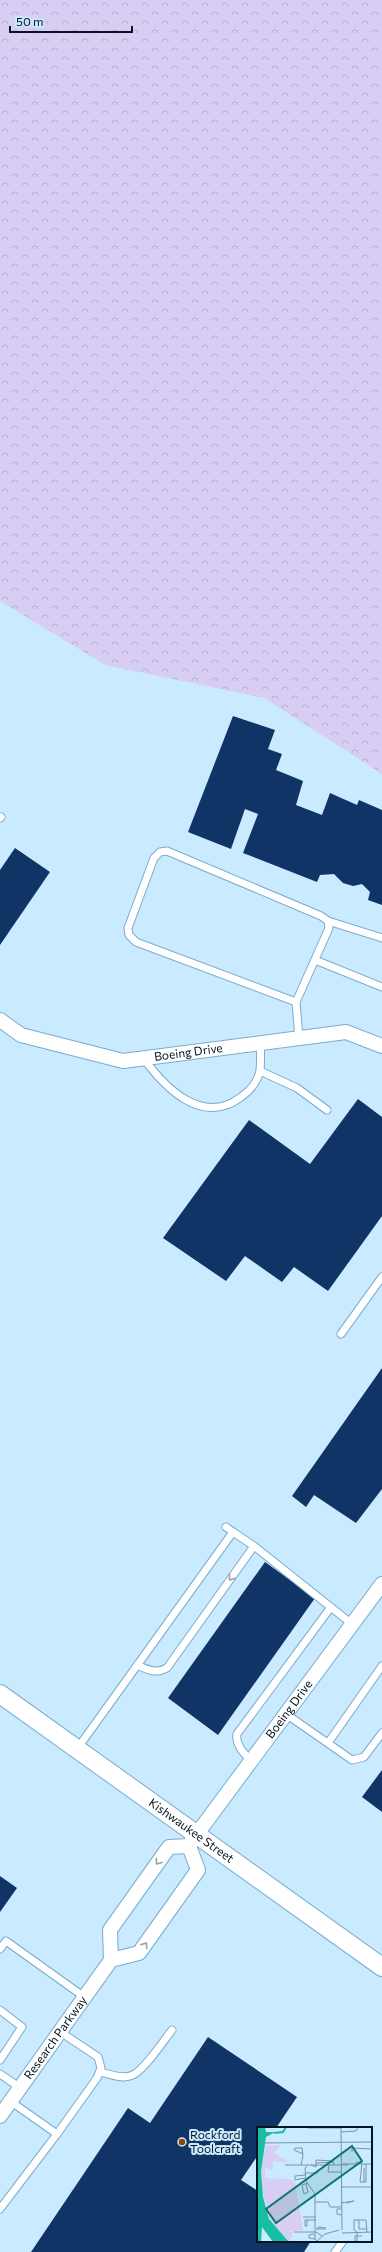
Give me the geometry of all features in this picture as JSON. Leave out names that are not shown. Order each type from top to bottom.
[{"type":"street","name":"Boeing Drive","points":[[0,1020],[21,1034],[123,1061],[346,1032],[382,1046]]},
{"type":"street","name":"Boeing Drive","points":[[192,1840],[382,1584]]},
{"type":"street","name":"Kishwaukee Street","points":[[0,1694],[77,1749],[192,1840],[382,1966]]},
{"type":"street","points":[[192,1840],[198,1870],[139,1952],[110,1960],[110,1930],[169,1846],[192,1840]]},
{"type":"street","name":"Research Parkway","points":[[0,2116],[19,2086],[110,1960]]},
{"type":"lane","points":[[296,1002],[136,942],[129,935],[128,928],[154,858],[160,852],[168,851],[321,916],[328,921],[382,938]]},
{"type":"lane","points":[[299,1038],[296,1002],[329,928],[328,921]]},
{"type":"lane","points":[[315,960],[382,987]]},
{"type":"lane","points":[[144,1059],[160,1080],[192,1104],[211,1109],[232,1104],[253,1089],[260,1071],[260,1043]]},
{"type":"lane","points":[[260,1071],[297,1088],[327,1110]]},
{"type":"lane","points":[[340,1334],[382,1277]]},
{"type":"lane","points":[[226,1527],[254,1546],[352,1624]]},
{"type":"lane","points":[[77,1749],[233,1532]]},
{"type":"lane","points":[[137,1665],[151,1671],[160,1672],[167,1668],[254,1546]]},
{"type":"lane","points":[[251,1761],[239,1746],[236,1739],[237,1734],[331,1606]]},
{"type":"lane","points":[[328,1743],[382,1666]]},
{"type":"lane","points":[[286,1714],[352,1760],[364,1757],[382,1733]]},
{"type":"lane","points":[[0,1949],[6,1941],[83,1996]]},
{"type":"lane","points":[[0,2010],[22,2027],[0,2060]]},
{"type":"lane","points":[[100,2072],[124,2077],[132,2076],[149,2059],[172,2030]]},
{"type":"lane","points":[[0,2209],[57,2134],[100,2072],[101,2068],[98,2057],[59,2031]]},
{"type":"lane","points":[[0,2074],[19,2086]]},
{"type":"lane","points":[[10,2101],[57,2134]]},
{"type":"lane","points":[[335,2252],[342,2242]]},
{"type":"green space","points":[[0,0],[382,0],[382,774],[264,698],[105,665],[0,601]]},
{"type":"building","points":[[233,716],[275,730],[268,749],[282,754],[276,770],[303,781],[296,805],[322,815],[330,793],[357,805],[359,800],[382,810],[382,905],[368,900],[370,892],[362,884],[353,886],[343,883],[334,874],[320,875],[317,882],[243,853],[258,814],[245,809],[231,849],[188,832]]},
{"type":"building","points":[[15,848],[50,872],[0,945],[0,870]]},
{"type":"building","points":[[358,1099],[382,1117],[382,1216],[328,1291],[294,1267],[282,1282],[245,1256],[226,1281],[163,1238],[249,1120],[310,1164]]},
{"type":"building","points":[[382,1368],[382,1489],[356,1523],[314,1495],[306,1507],[292,1496]]},
{"type":"building","points":[[265,1562],[315,1598],[218,1735],[168,1698]]},
{"type":"building","points":[[382,1770],[382,1812],[362,1797]]},
{"type":"building","points":[[0,1876],[17,1888],[0,1912]]},
{"type":"building","name":"Rockford Toolcraft","points":[[208,2037],[297,2097],[277,2127],[257,2127],[257,2156],[241,2180],[257,2190],[257,2242],[310,2242],[304,2252],[31,2252],[128,2108],[150,2123]]},
{"type":"place","name":"Rockford Toolcraft","points":[[182,2142]]}]
